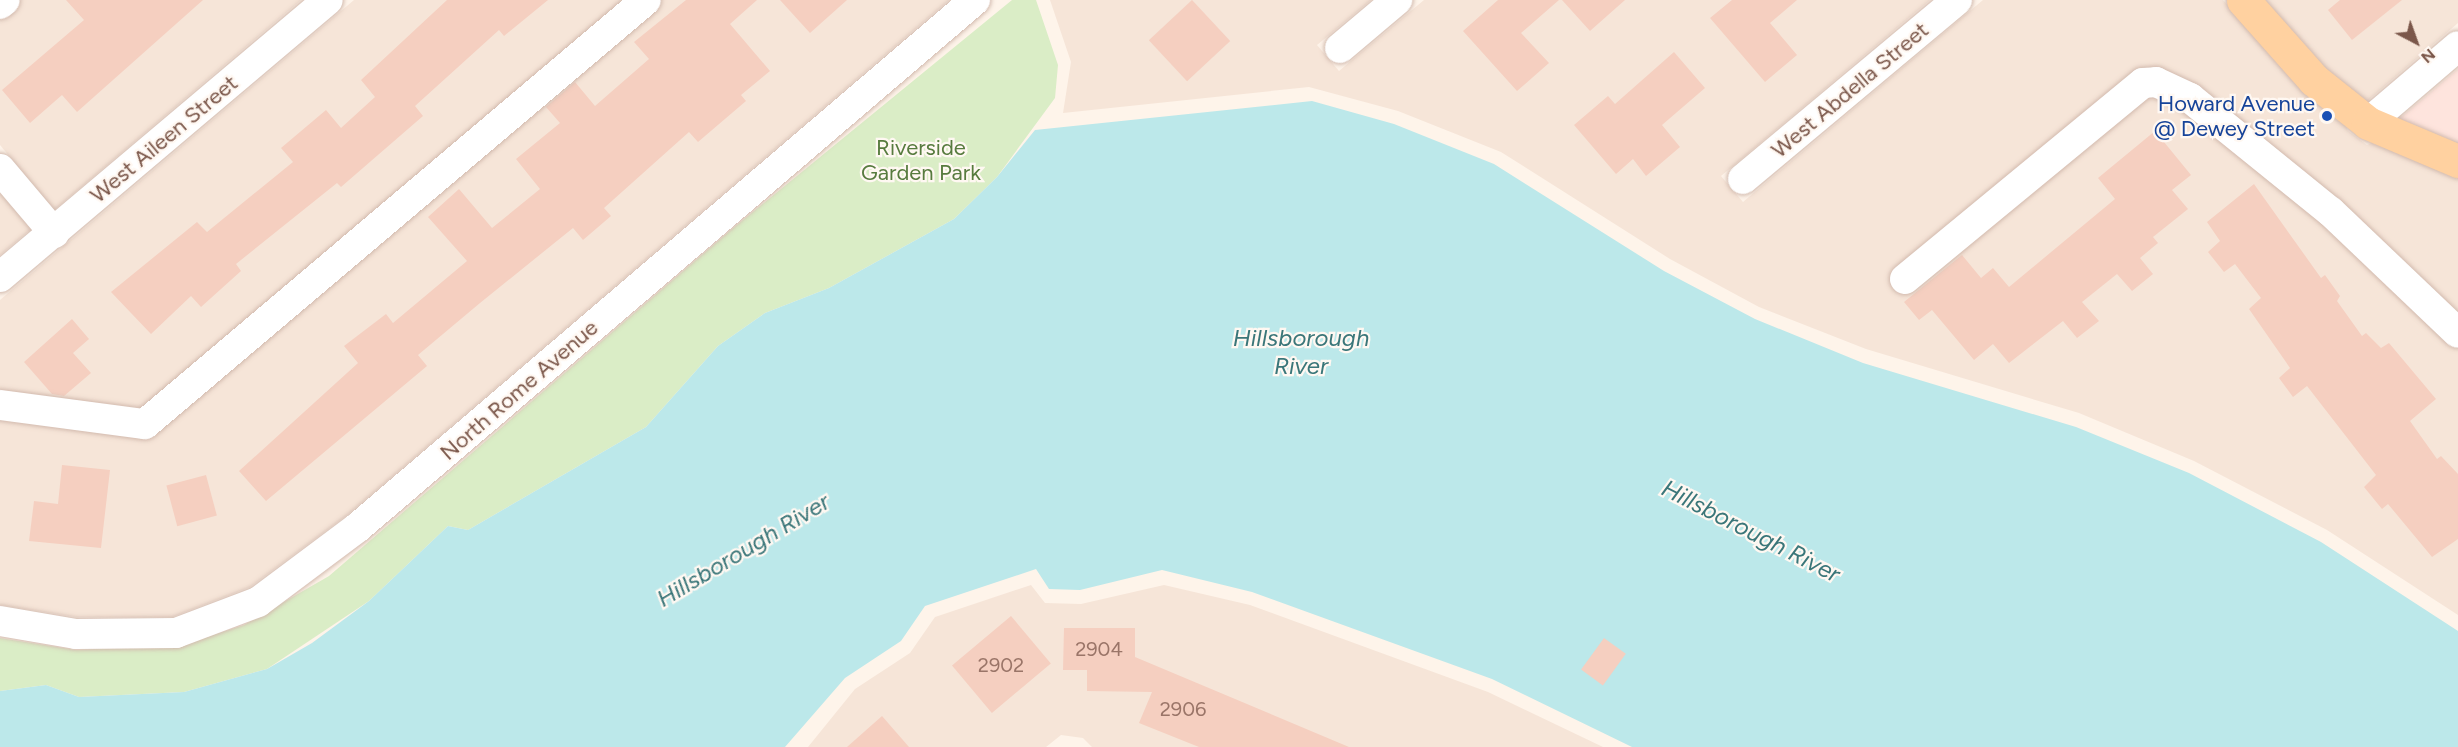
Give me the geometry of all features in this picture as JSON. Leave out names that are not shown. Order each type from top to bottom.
[{"type":"main road","points":[[2243,0],[2314,80],[2368,123],[2458,161]]},
{"type":"street","points":[[0,4],[5,0]]},
{"type":"street","name":"West Aileen Street","points":[[0,277],[328,0]]},
{"type":"street","points":[[0,405],[146,424],[646,0]]},
{"type":"street","name":"North Rome Avenue","points":[[0,621],[76,634],[176,633],[258,602],[357,528],[975,0]]},
{"type":"street","points":[[1340,48],[1397,0]]},
{"type":"street","name":"West Abdella Street","points":[[1743,179],[1957,0]]},
{"type":"street","points":[[2368,123],[2458,46]]},
{"type":"street","points":[[1905,279],[2143,83],[2156,82],[2190,98],[2331,212],[2458,333]]},
{"type":"street","points":[[0,169],[54,233]]},
{"type":"shaded area","points":[[0,0],[301,0],[54,210],[0,145]]},
{"type":"shaded area","points":[[354,0],[949,0],[347,515],[250,587],[172,617],[76,617],[0,605],[0,300]]},
{"type":"shaded area","points":[[1050,0],[1371,0],[1317,45],[1339,71],[1424,0],[1930,0],[1721,176],[1743,202],[1983,0],[2223,0],[2303,90],[2345,124],[2348,131],[2367,145],[2374,142],[2458,178],[2458,615],[2327,530],[2194,461],[2079,413],[1866,349],[1759,307],[1670,259],[1501,152],[1398,111],[1309,87],[1063,113],[1071,62]]},
{"type":"shaded area","points":[[2263,0],[2458,0],[2458,23],[2366,102],[2324,68]]},
{"type":"shaded area","points":[[2458,69],[2458,144],[2399,119]]},
{"type":"shaded area","points":[[0,193],[31,229],[0,255]]},
{"type":"shaded area","points":[[1031,585],[1045,603],[1081,604],[1164,585],[1250,605],[1488,692],[1603,747],[1092,747],[1083,738],[1061,735],[1046,747],[808,747],[855,689],[910,653],[935,617]]},
{"type":"green space","name":"Riverside Garden Park","points":[[1012,0],[1036,0],[1058,65],[1055,98],[997,177],[954,219],[829,288],[765,313],[718,346],[646,427],[468,530],[448,526],[369,601],[267,669],[184,692],[79,697],[46,685],[0,691],[0,638],[76,650],[182,645],[244,625],[329,576],[732,229]]},
{"type":"water","name":"Hillsborough River","points":[[1312,101],[1394,124],[1494,164],[1664,271],[1755,319],[1863,363],[2076,427],[2189,473],[2321,542],[2458,631],[2458,747],[1632,747],[1492,679],[1252,592],[1162,570],[1080,590],[1049,589],[1036,569],[925,606],[901,641],[845,678],[785,747],[0,747],[0,691],[46,685],[79,697],[184,692],[267,669],[312,643],[369,601],[448,526],[468,530],[646,427],[718,346],[765,313],[829,288],[954,219],[997,177],[1035,130]]},
{"type":"building","points":[[66,0],[203,0],[77,112],[62,95],[30,123],[2,90],[84,20]]},
{"type":"building","points":[[447,0],[548,0],[504,36],[499,30],[415,106],[423,116],[341,187],[337,183],[236,264],[241,271],[201,307],[191,296],[151,334],[111,292],[197,222],[207,232],[293,162],[281,148],[326,110],[341,128],[375,97],[361,80]]},
{"type":"building","points":[[686,0],[757,0],[730,24],[770,71],[741,95],[746,101],[698,142],[689,132],[604,208],[611,216],[583,240],[573,228],[480,303],[418,355],[427,366],[266,501],[239,471],[358,363],[344,346],[386,314],[393,323],[467,261],[428,217],[459,189],[492,228],[540,189],[516,159],[560,123],[546,107],[575,82],[595,106],[649,59],[634,42]]},
{"type":"building","points":[[780,0],[847,0],[810,33]]},
{"type":"building","points":[[1192,0],[1230,41],[1187,81],[1149,40]]},
{"type":"building","points":[[1498,0],[1559,0],[1521,33],[1549,63],[1517,91],[1463,31]]},
{"type":"building","points":[[1562,0],[1625,0],[1590,31]]},
{"type":"building","points":[[1732,0],[1797,0],[1770,23],[1797,55],[1765,82],[1710,18]]},
{"type":"building","points":[[2340,0],[2402,0],[2352,40],[2328,10]]},
{"type":"building","points":[[1674,52],[1705,88],[1662,125],[1680,147],[1646,176],[1633,159],[1616,174],[1574,125],[1608,96],[1615,104]]},
{"type":"building","points":[[2155,131],[2191,175],[2172,190],[2188,209],[2153,237],[2158,243],[2140,258],[2153,274],[2132,291],[2117,274],[2082,302],[2099,321],[2077,338],[2063,321],[2009,363],[1993,344],[1974,360],[1932,310],[1919,320],[1904,302],[1962,255],[1981,278],[1993,268],[2009,287],[2115,199],[2098,178]]},
{"type":"building","points":[[2254,184],[2321,278],[2325,275],[2340,296],[2337,301],[2362,336],[2366,333],[2381,348],[2389,343],[2436,399],[2410,421],[2437,459],[2441,456],[2458,474],[2458,539],[2432,557],[2388,504],[2382,509],[2364,487],[2376,475],[2307,386],[2293,397],[2279,378],[2290,368],[2249,309],[2261,298],[2235,264],[2224,272],[2208,252],[2220,241],[2207,222]]},
{"type":"building","points":[[72,319],[89,339],[73,353],[91,373],[64,396],[52,394],[24,362]]},
{"type":"building","points":[[62,465],[110,470],[101,548],[29,541],[34,501],[58,504]]},
{"type":"building","points":[[206,475],[217,516],[177,526],[166,486]]},
{"type":"building","points":[[1011,616],[1051,663],[992,713],[952,665]]},
{"type":"building","points":[[1064,628],[1135,628],[1135,657],[1349,747],[1199,747],[1139,723],[1152,692],[1087,691],[1087,670],[1063,670]]},
{"type":"building","points":[[1604,638],[1626,654],[1603,685],[1581,670]]},
{"type":"building","points":[[882,716],[909,747],[847,747]]},
{"type":"place","name":"Howard Avenue @ Dewey Street","points":[[2327,116]]}]
